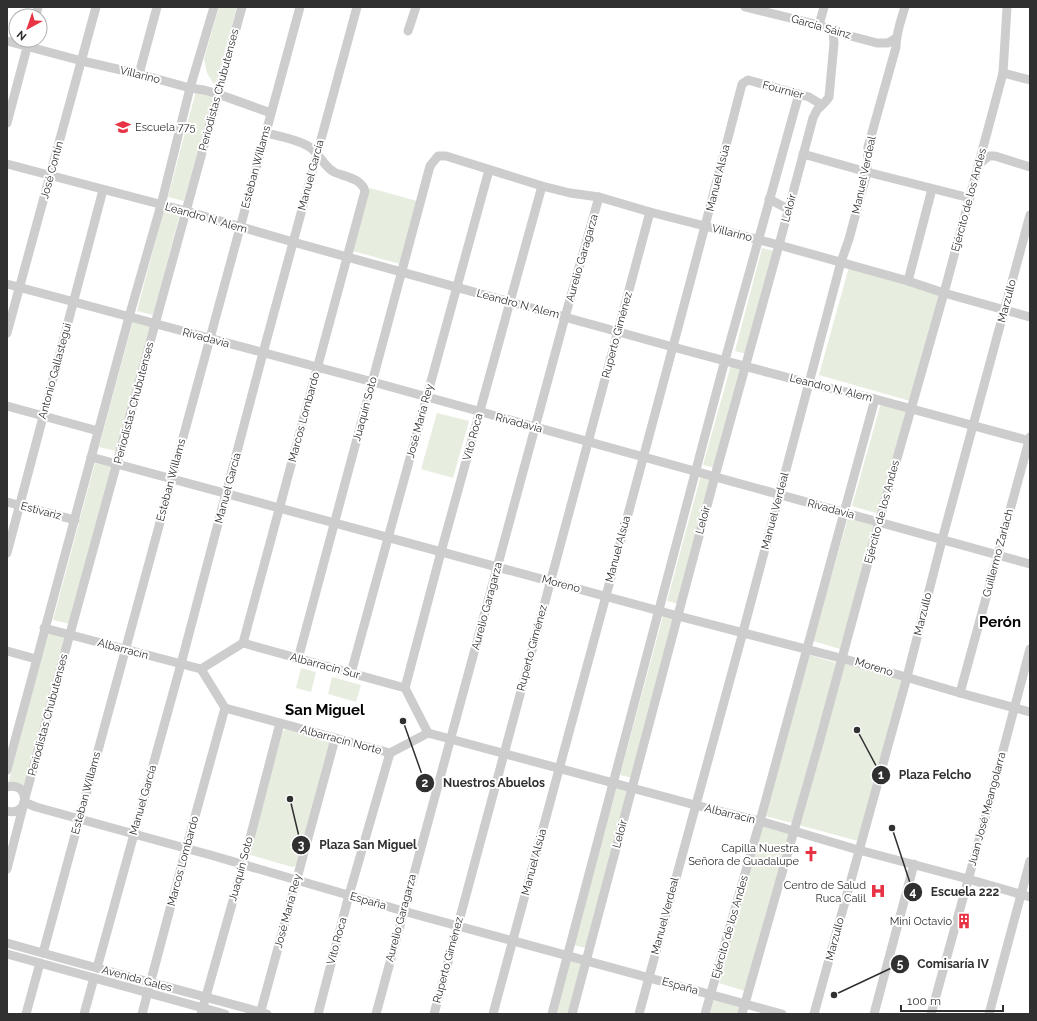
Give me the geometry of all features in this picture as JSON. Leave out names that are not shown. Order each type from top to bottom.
[{"type":"street","name":"José Contín","points":[[7,333],[96,7]]},
{"type":"street","points":[[139,74],[157,7]]},
{"type":"street","points":[[7,770],[44,628],[161,205],[190,88],[214,7]]},
{"type":"street","name":"Periodistas Chubutenses","points":[[7,869],[242,7]]},
{"type":"street","name":"Esteban Willams","points":[[42,953],[300,7]]},
{"type":"street","name":"Manuel García","points":[[97,968],[181,664],[263,353],[357,7]]},
{"type":"street","points":[[408,31],[416,7]]},
{"type":"street","name":"García Sáinz","points":[[745,7],[764,10],[884,44],[896,38]]},
{"type":"street","points":[[819,25],[824,7]]},
{"type":"street","name":"Manuel Verdeal","points":[[639,1014],[808,383],[867,172],[868,147],[896,47],[896,38],[905,7]]},
{"type":"street","name":"Ejército de los Andes","points":[[742,1014],[910,409],[944,293],[1003,73],[1007,7]]},
{"type":"street","name":"Leloir","points":[[572,1014],[812,118],[829,97],[834,43],[833,30]]},
{"type":"street","points":[[7,123],[27,48]]},
{"type":"street","name":"Villarino","points":[[43,48],[82,61],[139,74],[190,88],[204,90],[271,113]]},
{"type":"street","points":[[1003,73],[1030,80]]},
{"type":"street","name":"Fournier","points":[[742,84],[748,80],[809,97],[822,105]]},
{"type":"street","name":"Manuel Alsúa","points":[[492,1014],[706,226],[742,84]]},
{"type":"street","name":"Leloir","points":[[552,1014],[725,360],[799,94]]},
{"type":"street","points":[[266,133],[309,146],[317,154]]},
{"type":"street","name":"Marcos Lombardo","points":[[243,643],[365,191],[364,186],[358,181],[328,168],[317,154]]},
{"type":"street","points":[[803,154],[970,198]]},
{"type":"street","name":"Villarino","points":[[434,161],[438,156],[446,156],[542,186],[599,198],[758,239],[1030,317]]},
{"type":"street","points":[[979,164],[989,156],[995,156],[1030,166]]},
{"type":"street","name":"Juaquín Soto","points":[[298,658],[430,166],[434,161]]},
{"type":"street","name":"Leandro N. Alem","points":[[7,164],[186,211],[673,347],[1030,440]]},
{"type":"street","name":"José María Rey","points":[[351,673],[489,170]]},
{"type":"street","name":"Vito Roca","points":[[405,688],[542,186]]},
{"type":"street","points":[[908,281],[932,189]]},
{"type":"street","name":"Antonio Gallastegui","points":[[7,552],[104,190]]},
{"type":"street","name":"Aurelio Garagarza","points":[[376,1014],[565,317],[599,198]]},
{"type":"street","points":[[769,200],[788,209]]},
{"type":"street","name":"Ruperto Giménez","points":[[434,1014],[650,212]]},
{"type":"street","name":"Marzullo","points":[[814,1014],[907,677],[942,540],[1030,214]]},
{"type":"street","name":"Rivadavia","points":[[7,284],[373,382],[1030,564]]},
{"type":"street","name":"Ejército de los Andes","points":[[705,1014],[760,821],[875,400]]},
{"type":"street","points":[[7,406],[98,431]]},
{"type":"street","name":"Guillermo Zarlach","points":[[960,693],[1030,440]]},
{"type":"street","name":"Moreno","points":[[91,457],[659,611],[842,658],[1030,712]]},
{"type":"street","name":"Estivariz","points":[[7,502],[75,520]]},
{"type":"street","name":"Albarracín","points":[[44,628],[201,669]]},
{"type":"street","points":[[225,708],[201,669],[243,643]]},
{"type":"street","name":"Albarracín Sur","points":[[243,643],[405,688]]},
{"type":"street","name":"Juan José Meangolarra","points":[[931,1014],[1030,649]]},
{"type":"street","points":[[7,652],[36,659]]},
{"type":"street","points":[[405,688],[428,733]]},
{"type":"street","name":"Marcos Lombardo","points":[[142,1014],[225,708]]},
{"type":"street","name":"Albarracín Norte","points":[[225,708],[390,753],[428,733]]},
{"type":"street","name":"Juaquín Soto","points":[[202,1011],[243,865],[280,724]]},
{"type":"street","name":"Albarracín","points":[[428,733],[760,821],[1025,896]]},
{"type":"street","name":"José María Rey","points":[[263,1013],[296,880],[335,739]]},
{"type":"street","name":"Vito Roca","points":[[318,1014],[349,895],[390,753]]},
{"type":"street","points":[[7,787],[15,786],[19,788],[24,794],[25,801],[19,810],[15,812],[7,811]]},
{"type":"street","name":"España","points":[[25,801],[36,807],[403,911],[782,1014]]},
{"type":"street","points":[[988,1014],[1025,896],[1030,861]]},
{"type":"street","points":[[874,1014],[914,864]]},
{"type":"street","name":"Avenida Gales","points":[[7,943],[263,1013]]},
{"type":"street","name":"Avenida Gales","points":[[7,954],[148,993],[202,1011],[225,1014]]},
{"type":"street","points":[[26,1014],[40,963]]},
{"type":"street","points":[[84,1014],[94,978]]},
{"type":"shaded area","points":[[219,7],[237,7],[215,86],[207,73],[204,59]]},
{"type":"shaded area","points":[[196,91],[213,96],[184,201],[168,197]]},
{"type":"shaded area","points":[[370,188],[417,201],[400,264],[353,251]]},
{"type":"shaded area","points":[[165,205],[181,210],[153,315],[137,311]]},
{"type":"shaded area","points":[[762,248],[774,251],[746,354],[735,351]]},
{"type":"shaded area","points":[[849,267],[940,293],[910,401],[819,375]]},
{"type":"shaded area","points":[[133,321],[150,325],[116,451],[99,447]]},
{"type":"shaded area","points":[[731,365],[742,368],[715,468],[703,465]]},
{"type":"shaded area","points":[[881,403],[908,410],[879,514],[852,506]]},
{"type":"shaded area","points":[[437,413],[469,421],[453,478],[421,469]]},
{"type":"shaded area","points":[[95,463],[112,467],[70,624],[53,620]]},
{"type":"shaded area","points":[[701,475],[712,478],[679,604],[667,601]]},
{"type":"shaded area","points":[[848,518],[875,525],[840,649],[813,641]]},
{"type":"shaded area","points":[[663,616],[674,619],[632,778],[620,775]]},
{"type":"shaded area","points":[[48,632],[65,636],[25,788],[8,784]]},
{"type":"shaded area","points":[[810,655],[837,663],[792,823],[765,816]]},
{"type":"shaded area","points":[[843,663],[902,679],[858,841],[799,825]]},
{"type":"shaded area","points":[[301,668],[316,672],[311,692],[296,688]]},
{"type":"shaded area","points":[[332,677],[361,685],[356,702],[328,694]]},
{"type":"shaded area","points":[[288,729],[324,739],[329,742],[329,747],[298,864],[292,867],[251,855],[250,851],[282,733],[284,730]]},
{"type":"shaded area","points":[[617,787],[628,790],[586,948],[574,945]]},
{"type":"shaded area","points":[[762,826],[789,834],[745,991],[719,983]]},
{"type":"shaded area","points":[[570,961],[581,964],[568,1014],[556,1014]]},
{"type":"shaded area","points":[[714,999],[741,1006],[739,1014],[710,1014]]},
{"type":"place","name":"Escuela 775","points":[[123,127]]},
{"type":"place","name":"Nuestros Abuelos","points":[[403,721]]},
{"type":"place","name":"Plaza Felcho","points":[[857,730]]},
{"type":"place","name":"Plaza San Miguel","points":[[290,799]]},
{"type":"place","name":"Escuela 222","points":[[892,828]]},
{"type":"place","name":"Capilla Nuestra Señora de Guadalupe","points":[[811,854]]},
{"type":"place","name":"Centro de Salud Ruca Calil","points":[[878,891]]},
{"type":"place","name":"Mini Octavio","points":[[964,921]]},
{"type":"place","name":"Comisaría IV","points":[[834,995]]},
{"type":"district","name":"Perón","points":[[1000,622]]},
{"type":"district","name":"San Miguel","points":[[325,710]]}]
